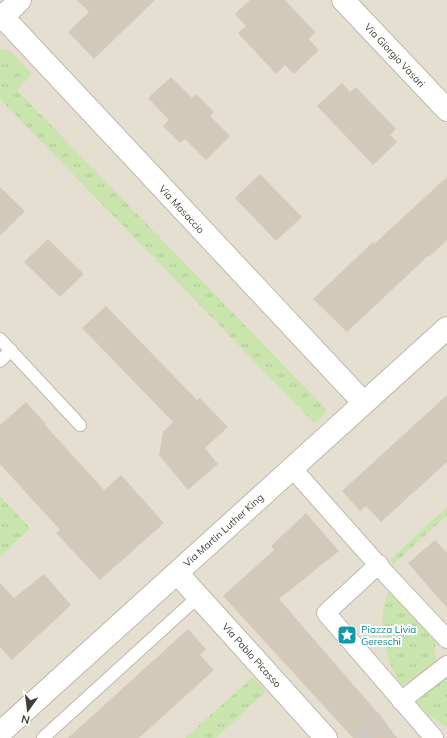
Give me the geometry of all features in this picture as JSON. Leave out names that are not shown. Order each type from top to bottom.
[{"type":"street","points":[[1,17],[20,0]]},
{"type":"street","name":"Via Giorgio Vasari","points":[[344,0],[447,110]]},
{"type":"street","name":"Via Masaccio","points":[[1,17],[364,402]]},
{"type":"street","name":"Via Martin Luther King","points":[[4,723],[177,573],[447,328]]},
{"type":"street","points":[[292,468],[447,639]]},
{"type":"street","points":[[379,564],[326,613],[434,738]]},
{"type":"street","name":"Via Pablo Picasso","points":[[177,573],[326,738]]},
{"type":"street","points":[[401,701],[447,665]]},
{"type":"lane","points":[[0,339],[80,424]]},
{"type":"lane","points":[[0,361],[10,350]]},
{"type":"lane","points":[[43,738],[199,596]]},
{"type":"shaded area","points":[[0,0],[447,0],[447,738],[0,738]]},
{"type":"green space","points":[[8,49],[32,74],[17,90],[326,409],[323,416],[314,423],[0,99],[0,50]]},
{"type":"green space","points":[[0,496],[30,528],[0,557]]},
{"type":"green space","points":[[447,507],[447,515],[394,564],[389,560]]},
{"type":"green space","points":[[391,586],[438,638],[435,645],[435,652],[438,666],[401,686],[390,662],[383,637],[383,611]]},
{"type":"green space","points":[[444,673],[447,675],[447,727],[428,715],[415,704]]},
{"type":"green space","points":[[253,677],[266,691],[216,738],[185,738]]},
{"type":"building","points":[[77,0],[155,0],[94,59],[68,32],[89,12]]},
{"type":"building","points":[[250,0],[285,0],[315,32],[309,39],[319,50],[294,74],[285,65],[276,74],[238,33],[246,26],[235,14]]},
{"type":"building","points":[[171,77],[192,98],[196,94],[214,112],[210,116],[230,136],[206,160],[185,139],[180,143],[163,126],[169,120],[148,98]]},
{"type":"building","points":[[342,83],[350,92],[356,87],[396,129],[390,135],[397,142],[373,165],[317,106]]},
{"type":"building","points":[[260,174],[302,217],[276,241],[235,198]]},
{"type":"building","points":[[447,177],[447,240],[347,332],[313,299],[373,242],[374,244]]},
{"type":"building","points":[[0,187],[25,211],[0,236]]},
{"type":"building","points":[[48,239],[84,274],[60,297],[24,262]]},
{"type":"building","points":[[106,306],[197,400],[200,398],[228,427],[205,448],[218,464],[188,490],[159,455],[163,432],[173,422],[82,328]]},
{"type":"building","points":[[447,395],[447,462],[381,522],[366,506],[360,511],[342,491]]},
{"type":"building","points":[[26,402],[104,490],[121,475],[164,523],[100,580],[56,533],[60,530],[0,464],[0,425]]},
{"type":"building","points":[[306,513],[339,551],[279,599],[383,719],[397,738],[353,738],[223,596],[274,550],[271,546]]},
{"type":"building","points":[[435,540],[447,553],[447,608],[408,563]]},
{"type":"building","points":[[44,574],[71,605],[12,660],[0,647],[0,583],[14,598]]},
{"type":"building","points":[[188,629],[206,649],[200,655],[214,670],[139,738],[68,738]]},
{"type":"tunnel","points":[[358,738],[383,719]]},
{"type":"place","name":"Piazza Livia Gereschi","points":[[347,635]]}]
